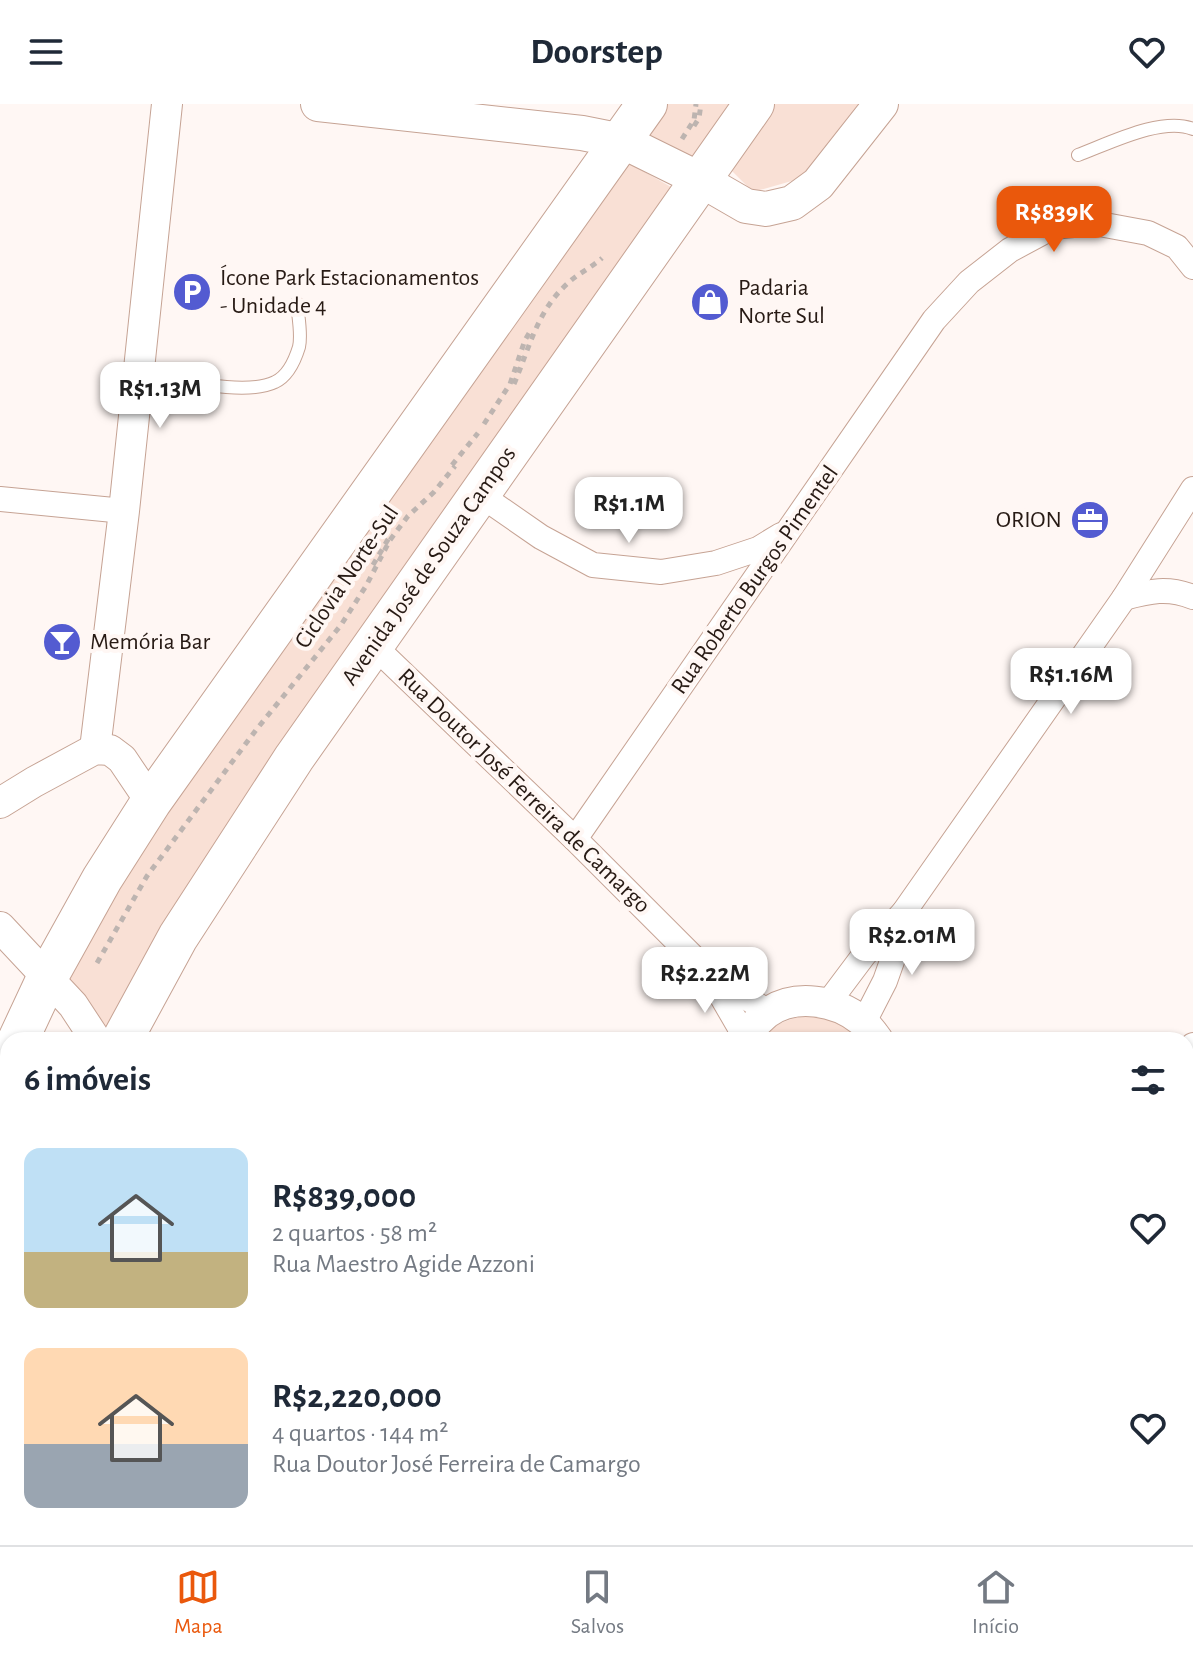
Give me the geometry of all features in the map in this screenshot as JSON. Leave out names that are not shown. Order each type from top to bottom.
[{"type":"highway","points":[[26,1032],[63,995],[102,879],[151,802],[647,104]]},
{"type":"highway","name":"Avenida José de Souza Campos","points":[[126,1032],[178,937],[294,758],[479,494],[679,169],[754,104]]},
{"type":"main road","points":[[318,104],[441,111],[622,141],[746,206],[766,209],[792,203],[818,184],[881,104]]},
{"type":"street","points":[[95,749],[124,511],[167,104]]},
{"type":"street","name":"Rua Roberto Burgos Pimentel","points":[[575,839],[934,320],[969,282],[1010,250],[1053,227],[1094,223],[1148,233],[1177,247],[1193,267]]},
{"type":"street","points":[[828,1003],[864,955],[904,912],[1124,598],[1193,489]]},
{"type":"street","points":[[479,494],[541,537],[593,565],[661,572],[716,563],[758,549],[790,529]]},
{"type":"street","points":[[0,499],[124,511]]},
{"type":"street","points":[[1124,598],[1154,590],[1182,592],[1193,597]]},
{"type":"street","name":"Rua Doutor José Ferreira de Camargo","points":[[373,645],[708,972],[768,1012]]},
{"type":"street","points":[[0,803],[95,749],[110,750],[122,759],[151,802]]},
{"type":"street","points":[[748,1032],[768,1012],[787,1004],[807,1001],[828,1003],[847,1010],[871,1031],[897,947],[904,912]]},
{"type":"street","points":[[0,927],[63,995],[90,1032]]},
{"type":"street","name":"Rua Doutor José Ferreira de Camargo","points":[[708,972],[739,1032]]},
{"type":"lane","points":[[1078,155],[1153,127],[1187,126],[1193,129]]},
{"type":"lane","points":[[138,374],[220,387],[255,387],[275,382],[290,370],[300,344],[297,303]]},
{"type":"path","points":[[679,169],[698,104]]},
{"type":"path","name":"Ciclovia Norte-Sul","points":[[63,995],[256,730],[341,625],[390,540],[485,429],[515,382],[531,338],[549,303],[605,253]]},
{"type":"shaded area","points":[[658,104],[738,104],[696,163],[637,134]]},
{"type":"shaded area","points":[[774,104],[863,104],[809,176],[753,192],[728,167]]},
{"type":"shaded area","points":[[622,159],[678,191],[106,1032],[102,1032],[63,984],[114,878]]},
{"type":"shaded area","points":[[808,1015],[824,1018],[852,1032],[768,1032],[794,1018]]},
{"type":"place","name":"Ícone Park Estacionamentos - Unidade 4","points":[[192,292]]},
{"type":"place","name":"Padaria Norte Sul","points":[[710,302]]},
{"type":"place","name":"ORION","points":[[1090,520]]},
{"type":"place","name":"Memória Bar","points":[[62,642]]}]
